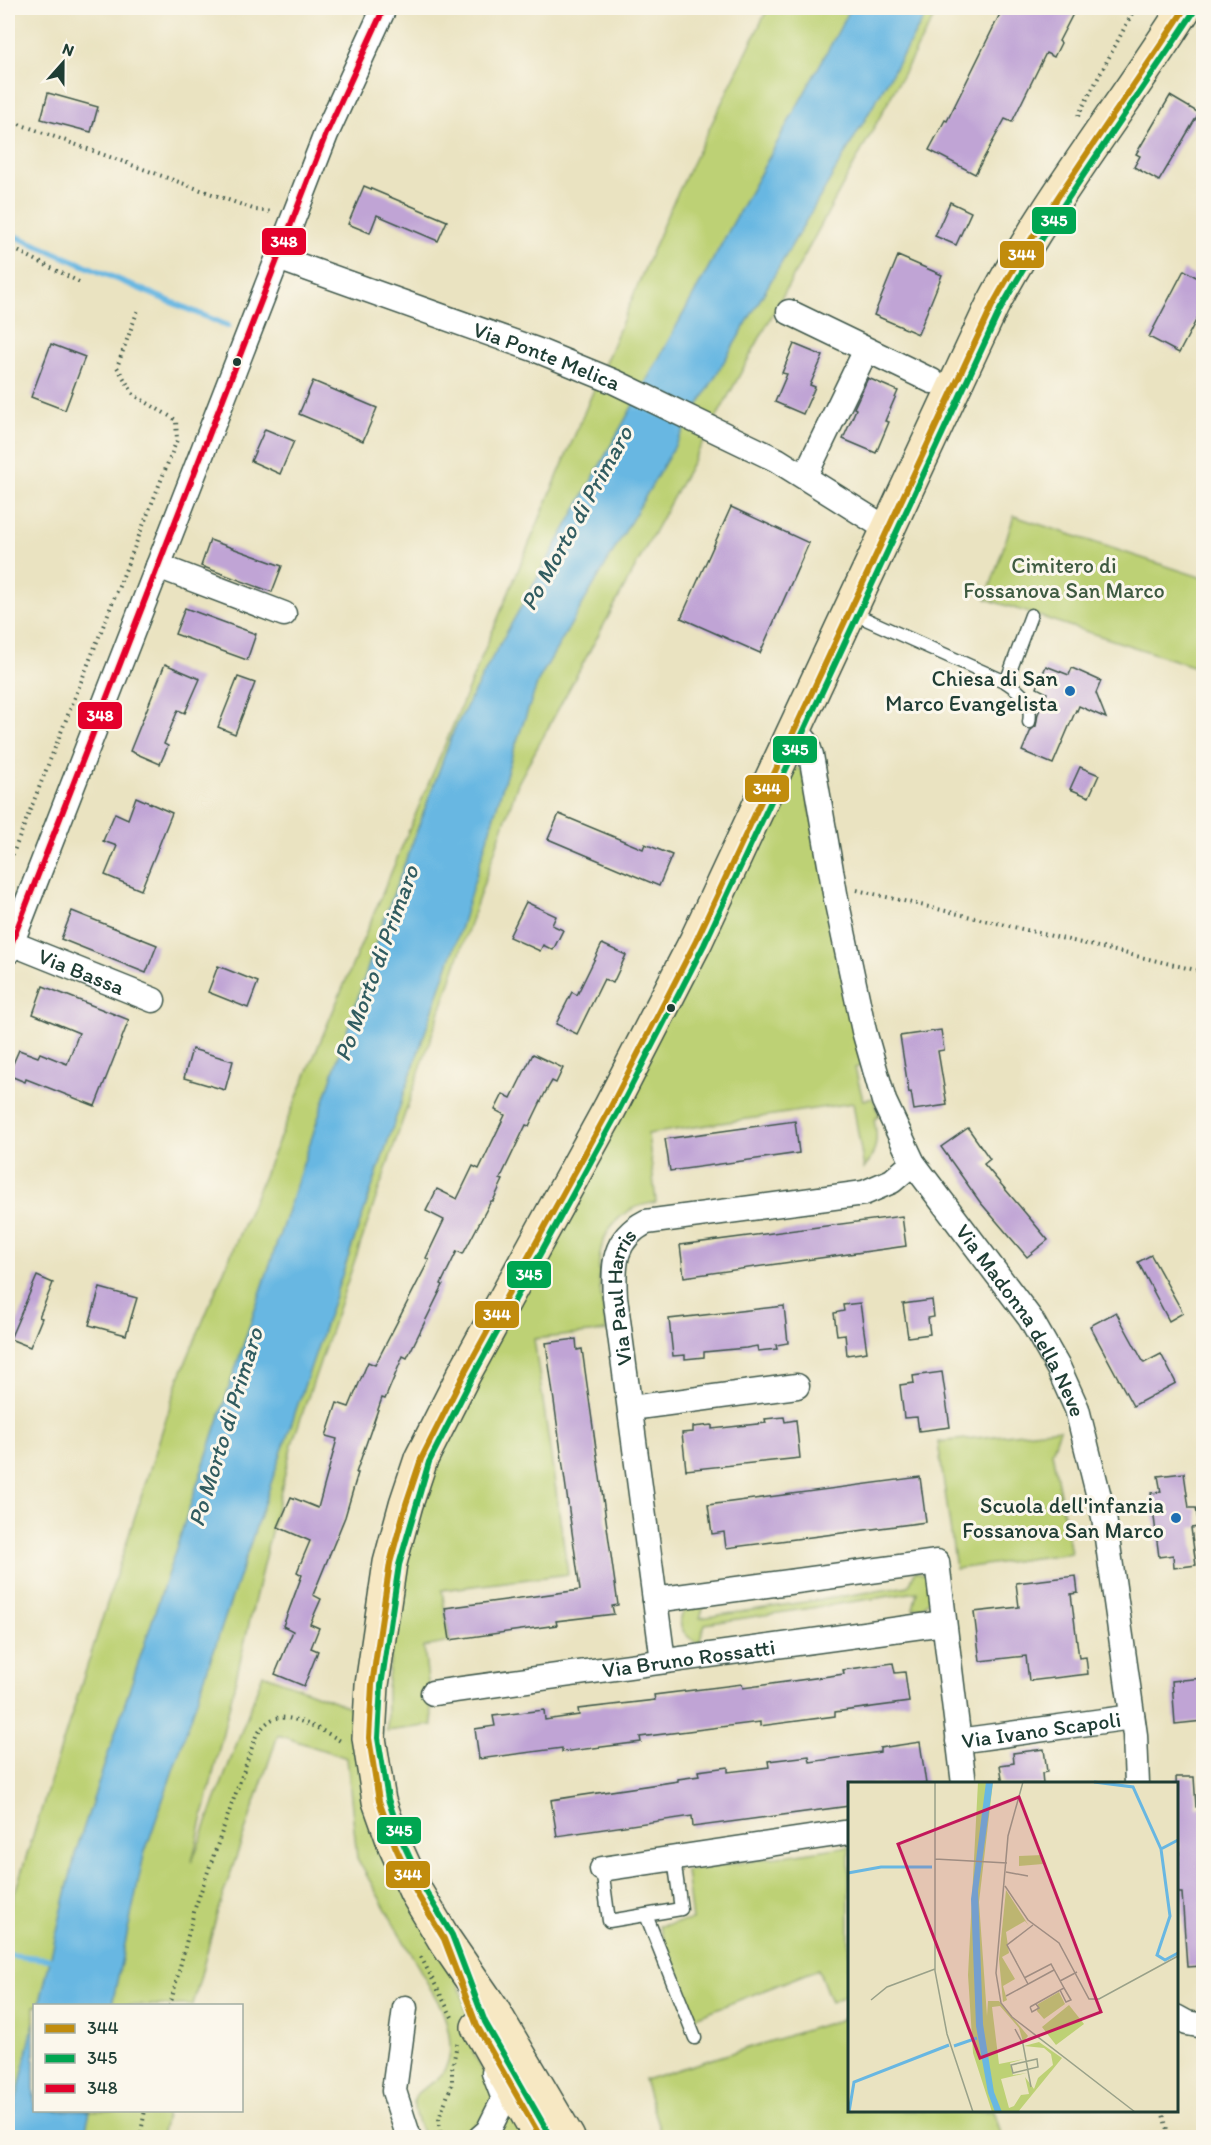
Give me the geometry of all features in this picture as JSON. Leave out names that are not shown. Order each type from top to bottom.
[{"type":"main road","points":[[541,2138],[463,2030],[431,1945],[416,1892],[395,1846],[379,1801],[369,1738],[372,1685],[390,1563],[406,1504],[422,1459],[464,1374],[645,1042],[696,941],[1012,267],[1044,215],[1185,8]]},
{"type":"main road","points":[[431,1945],[492,2009],[568,2138]]},
{"type":"street","name":"Via Bassa","points":[[153,1000],[9,947],[326,134],[384,8]]},
{"type":"street","name":"Via Ponte Melica","points":[[278,258],[539,351],[615,382],[719,431],[805,476],[887,530]]},
{"type":"street","points":[[789,312],[932,381]]},
{"type":"street","points":[[805,476],[867,350]]},
{"type":"street","points":[[158,566],[284,614]]},
{"type":"street","name":"Via Madonna della Neve","points":[[795,728],[807,743],[811,756],[833,885],[874,1067],[884,1101],[913,1163],[1030,1318],[1059,1369],[1077,1408],[1104,1517],[1132,1717],[1137,1782]]},
{"type":"street","name":"Via Paul Harris","points":[[663,1661],[615,1297],[614,1269],[617,1251],[634,1228],[645,1222],[864,1193],[892,1181],[913,1163]]},
{"type":"street","points":[[630,1408],[797,1386]]},
{"type":"street","points":[[655,1600],[937,1562],[958,1741]]},
{"type":"street","name":"Via Bruno Rossatti","points":[[433,1693],[944,1623]]},
{"type":"street","name":"Via Ivano Scapoli","points":[[964,1782],[958,1741],[1132,1717]]},
{"type":"street","points":[[602,1869],[848,1832]]},
{"type":"street","points":[[405,2008],[394,2091],[409,2138]]},
{"type":"street","points":[[1178,2019],[1203,2026]]},
{"type":"street","points":[[463,2030],[482,2051],[504,2099],[488,2131],[480,2138]]},
{"type":"lane","points":[[849,611],[1006,682],[1026,699],[1031,714],[1029,722]]},
{"type":"lane","points":[[1006,682],[1031,615]]},
{"type":"lane","points":[[602,1869],[609,1921],[681,1909],[674,1859]]},
{"type":"lane","points":[[646,1915],[695,2038]]},
{"type":"path","points":[[8,120],[256,210],[295,215]]},
{"type":"path","points":[[8,246],[81,283]]},
{"type":"path","points":[[8,866],[177,440],[176,420],[134,395],[117,367],[139,307]]},
{"type":"path","points":[[833,885],[1203,972]]},
{"type":"path","points":[[171,2004],[195,1908],[256,1736],[266,1723],[275,1718],[288,1717],[330,1734],[346,1745],[353,1745],[369,1738]]},
{"type":"path","points":[[431,1945],[463,2030],[452,2069],[452,2084],[439,2118],[441,2138]]},
{"type":"path","points":[[140,2138],[145,2112]]},
{"type":"path","points":[[1162,2112],[1169,2138]]},
{"type":"green space","points":[[768,8],[939,8],[518,783],[292,1444],[192,1862],[263,1674],[355,1709],[461,1991],[471,2029],[473,2052],[494,2091],[486,2121],[456,2134],[424,2137],[415,2115],[414,2101],[420,2091],[437,2079],[447,2063],[450,2046],[442,2009],[357,1858],[347,1758],[278,1735],[218,1910],[193,2004],[33,2004],[33,2112],[167,2112],[161,2137],[8,2138],[8,1914],[179,1378],[668,213]]},
{"type":"green space","name":"Cimitero di Fossanova San Marco","points":[[1014,516],[1203,578],[1202,669],[986,599]]},
{"type":"green space","points":[[792,767],[802,770],[865,1064],[855,1068],[863,1100],[873,1098],[879,1115],[874,1120],[876,1140],[871,1157],[864,1169],[853,1103],[648,1134],[656,1202],[634,1208],[618,1219],[608,1232],[602,1247],[599,1280],[607,1331],[534,1339],[568,1574],[442,1590],[450,1642],[424,1647],[433,1725],[387,1731],[387,1688],[400,1576],[437,1457]]},
{"type":"green space","points":[[1060,1429],[1052,1452],[1071,1553],[956,1569],[938,1442]]},
{"type":"green space","points":[[915,1571],[928,1575],[934,1591],[926,1604],[913,1609],[917,1592],[705,1624],[699,1643],[690,1638],[681,1626],[683,1613],[695,1604],[705,1602],[700,1618],[909,1586]]},
{"type":"green space","points":[[848,1846],[848,1994],[831,2002],[818,1969],[693,2018],[659,1926],[692,1920],[686,1871]]},
{"type":"green space","points":[[848,2017],[848,2112],[994,2112],[1002,2137],[662,2137],[644,2080]]},
{"type":"green space","points":[[513,2099],[534,2137],[490,2137]]},
{"type":"water","name":"Po Morto di Primaro","points":[[851,8],[930,8],[539,679],[513,752],[459,933],[144,1855],[112,2004],[39,2004],[76,1851],[381,928],[454,730]]},
{"type":"water","points":[[33,2026],[33,2112],[90,2112],[84,2137],[8,2137]]},
{"type":"building","points":[[1010,8],[1076,8],[1059,41],[1061,43],[1054,57],[1046,53],[1012,122],[1005,119],[975,174],[929,150],[945,120],[947,121],[1001,12],[1006,14]]},
{"type":"building","points":[[48,93],[98,107],[91,132],[41,119]]},
{"type":"building","points":[[1170,96],[1199,113],[1159,181],[1134,167],[1140,156],[1136,154]]},
{"type":"building","points":[[364,186],[447,221],[438,241],[377,215],[370,233],[348,224]]},
{"type":"building","points":[[950,202],[971,212],[956,245],[935,236]]},
{"type":"building","points":[[898,256],[942,275],[918,334],[874,315]]},
{"type":"building","points":[[1184,270],[1203,281],[1203,307],[1179,353],[1149,337]]},
{"type":"building","points":[[51,344],[85,357],[65,410],[31,397]]},
{"type":"building","points":[[794,344],[823,356],[810,385],[815,387],[803,414],[775,402],[787,374],[782,373]]},
{"type":"building","points":[[868,378],[898,391],[885,421],[889,422],[876,453],[843,439]]},
{"type":"building","points":[[313,381],[377,408],[363,441],[299,414]]},
{"type":"building","points":[[265,429],[294,441],[280,474],[251,461]]},
{"type":"building","points":[[731,507],[809,543],[760,653],[681,618]]},
{"type":"building","points":[[210,540],[282,566],[272,592],[201,566]]},
{"type":"building","points":[[185,608],[256,634],[247,660],[175,634]]},
{"type":"building","points":[[165,664],[200,679],[185,713],[178,710],[164,744],[168,746],[160,764],[130,751]]},
{"type":"building","points":[[1046,666],[1069,675],[1072,668],[1101,681],[1096,693],[1106,718],[1079,706],[1053,764],[1022,751],[1031,730],[1036,726],[1038,714],[1047,693],[1037,688]]},
{"type":"building","points":[[238,677],[255,683],[235,734],[218,727]]},
{"type":"building","points":[[1080,767],[1099,775],[1089,797],[1070,789]]},
{"type":"building","points":[[136,797],[172,813],[141,890],[105,875],[117,846],[103,841],[115,813],[128,819]]},
{"type":"building","points":[[559,814],[643,849],[645,844],[672,855],[659,886],[548,839]]},
{"type":"building","points":[[526,902],[556,916],[552,925],[563,930],[553,950],[543,945],[540,951],[509,937]]},
{"type":"building","points":[[72,911],[157,945],[146,973],[61,939]]},
{"type":"building","points":[[602,944],[626,955],[613,983],[604,979],[577,1034],[556,1024],[572,992],[577,995]]},
{"type":"building","points":[[218,966],[258,982],[248,1008],[208,992]]},
{"type":"building","points":[[43,986],[129,1020],[95,1106],[26,1079],[25,1082],[8,1075],[19,1050],[38,1057],[40,1053],[67,1064],[79,1033],[33,1014]]},
{"type":"building","points":[[941,1030],[944,1050],[938,1051],[947,1105],[914,1110],[900,1036]]},
{"type":"building","points":[[192,1049],[233,1061],[225,1090],[184,1078]]},
{"type":"building","points":[[533,1054],[563,1068],[556,1083],[552,1081],[529,1126],[526,1125],[500,1179],[503,1180],[493,1201],[463,1254],[457,1251],[407,1358],[403,1356],[385,1399],[382,1398],[356,1473],[358,1473],[345,1517],[313,1595],[321,1599],[310,1624],[319,1628],[311,1648],[318,1651],[304,1686],[275,1674],[293,1631],[283,1626],[302,1575],[297,1572],[310,1541],[278,1527],[291,1497],[318,1508],[337,1439],[326,1436],[337,1403],[349,1407],[368,1362],[375,1365],[429,1260],[426,1258],[444,1220],[426,1211],[437,1189],[457,1199],[473,1166],[479,1169],[505,1115],[495,1110],[503,1094],[511,1098]]},
{"type":"building","points":[[795,1121],[799,1153],[670,1171],[665,1139]]},
{"type":"building","points":[[968,1128],[990,1159],[984,1164],[1048,1240],[1027,1257],[980,1202],[941,1147]]},
{"type":"building","points":[[902,1216],[906,1246],[684,1277],[680,1245]]},
{"type":"building","points":[[1151,1255],[1183,1313],[1169,1321],[1138,1262]]},
{"type":"building","points":[[37,1276],[53,1283],[30,1347],[10,1339]]},
{"type":"building","points":[[100,1288],[137,1298],[126,1335],[89,1325]]},
{"type":"building","points":[[932,1300],[934,1317],[928,1318],[930,1334],[908,1337],[903,1304]]},
{"type":"building","points":[[860,1303],[867,1352],[847,1355],[845,1334],[837,1335],[834,1313],[844,1311],[843,1305]]},
{"type":"building","points":[[784,1306],[788,1343],[776,1345],[777,1349],[758,1351],[757,1346],[704,1352],[704,1357],[685,1359],[685,1355],[673,1356],[669,1319]]},
{"type":"building","points":[[1116,1312],[1144,1363],[1161,1354],[1176,1383],[1133,1406],[1090,1326]]},
{"type":"building","points":[[576,1339],[577,1350],[582,1349],[618,1605],[612,1606],[614,1614],[556,1621],[557,1625],[450,1640],[445,1608],[580,1590],[546,1343]]},
{"type":"building","points":[[942,1372],[950,1427],[919,1431],[917,1417],[904,1418],[900,1385],[914,1383],[913,1376]]},
{"type":"building","points":[[784,1417],[785,1422],[796,1420],[800,1458],[686,1470],[682,1433],[693,1432],[693,1427],[712,1425],[712,1429],[766,1423],[765,1419]]},
{"type":"building","name":"Scuola dell'infanzia Fossanova San Marco","points":[[1184,1473],[1189,1508],[1196,1508],[1199,1527],[1191,1528],[1196,1565],[1174,1568],[1173,1555],[1159,1557],[1151,1493],[1161,1492],[1158,1476]]},
{"type":"building","points":[[920,1477],[926,1522],[726,1548],[724,1532],[712,1534],[708,1505]]},
{"type":"building","points":[[1076,1576],[1078,1593],[1071,1594],[1079,1658],[1086,1657],[1088,1674],[1029,1681],[1026,1656],[980,1661],[974,1612],[1019,1607],[1016,1583]]},
{"type":"building","points":[[893,1663],[895,1673],[905,1672],[909,1702],[835,1712],[835,1716],[760,1726],[760,1722],[640,1737],[641,1742],[562,1752],[562,1748],[479,1759],[475,1729],[495,1726],[493,1716],[544,1710],[545,1720],[579,1715],[578,1709],[655,1700],[654,1695],[742,1684],[743,1688],[844,1674],[843,1670]]},
{"type":"building","points":[[1203,1678],[1203,1721],[1175,1724],[1172,1681]]},
{"type":"building","points":[[920,1742],[926,1782],[848,1782],[848,1806],[693,1827],[692,1816],[557,1836],[551,1800],[678,1781],[678,1779],[699,1776],[698,1771],[728,1767],[728,1772],[769,1767],[768,1761],[809,1756],[810,1762],[880,1752],[880,1748]]},
{"type":"building","points":[[1044,1749],[1047,1772],[1042,1773],[1043,1782],[1003,1782],[1000,1765],[1014,1763],[1013,1753]]},
{"type":"building","points":[[1176,1777],[1194,1777],[1196,1807],[1203,1806],[1203,1966],[1187,1967],[1182,1893],[1178,1893],[1178,1782]]},
{"type":"waterway","points":[[8,233],[228,326]]},
{"type":"waterway","points":[[8,1955],[58,1960]]},
{"type":"transit line","name":"348","points":[[8,952],[326,134],[384,8]]},
{"type":"transit line","name":"344","points":[[541,2138],[477,2026],[444,1939],[416,1892],[395,1846],[379,1801],[369,1738],[372,1685],[390,1563],[406,1504],[421,1459],[464,1374],[610,1108],[696,941],[992,306],[1037,229],[1185,8]]},
{"type":"transit line","name":"345","points":[[549,2134],[485,2022],[452,1935],[424,1888],[403,1843],[388,1799],[378,1738],[381,1686],[399,1565],[429,1462],[472,1378],[618,1112],[704,945],[1000,310],[1069,197],[1193,13]]},
{"type":"place","name":"Chiesa di San Marco Evangelista","points":[[1070,691]]},
{"type":"place","name":"Scuola dell'infanzia Fossanova San Marco","points":[[1176,1518]]}]
